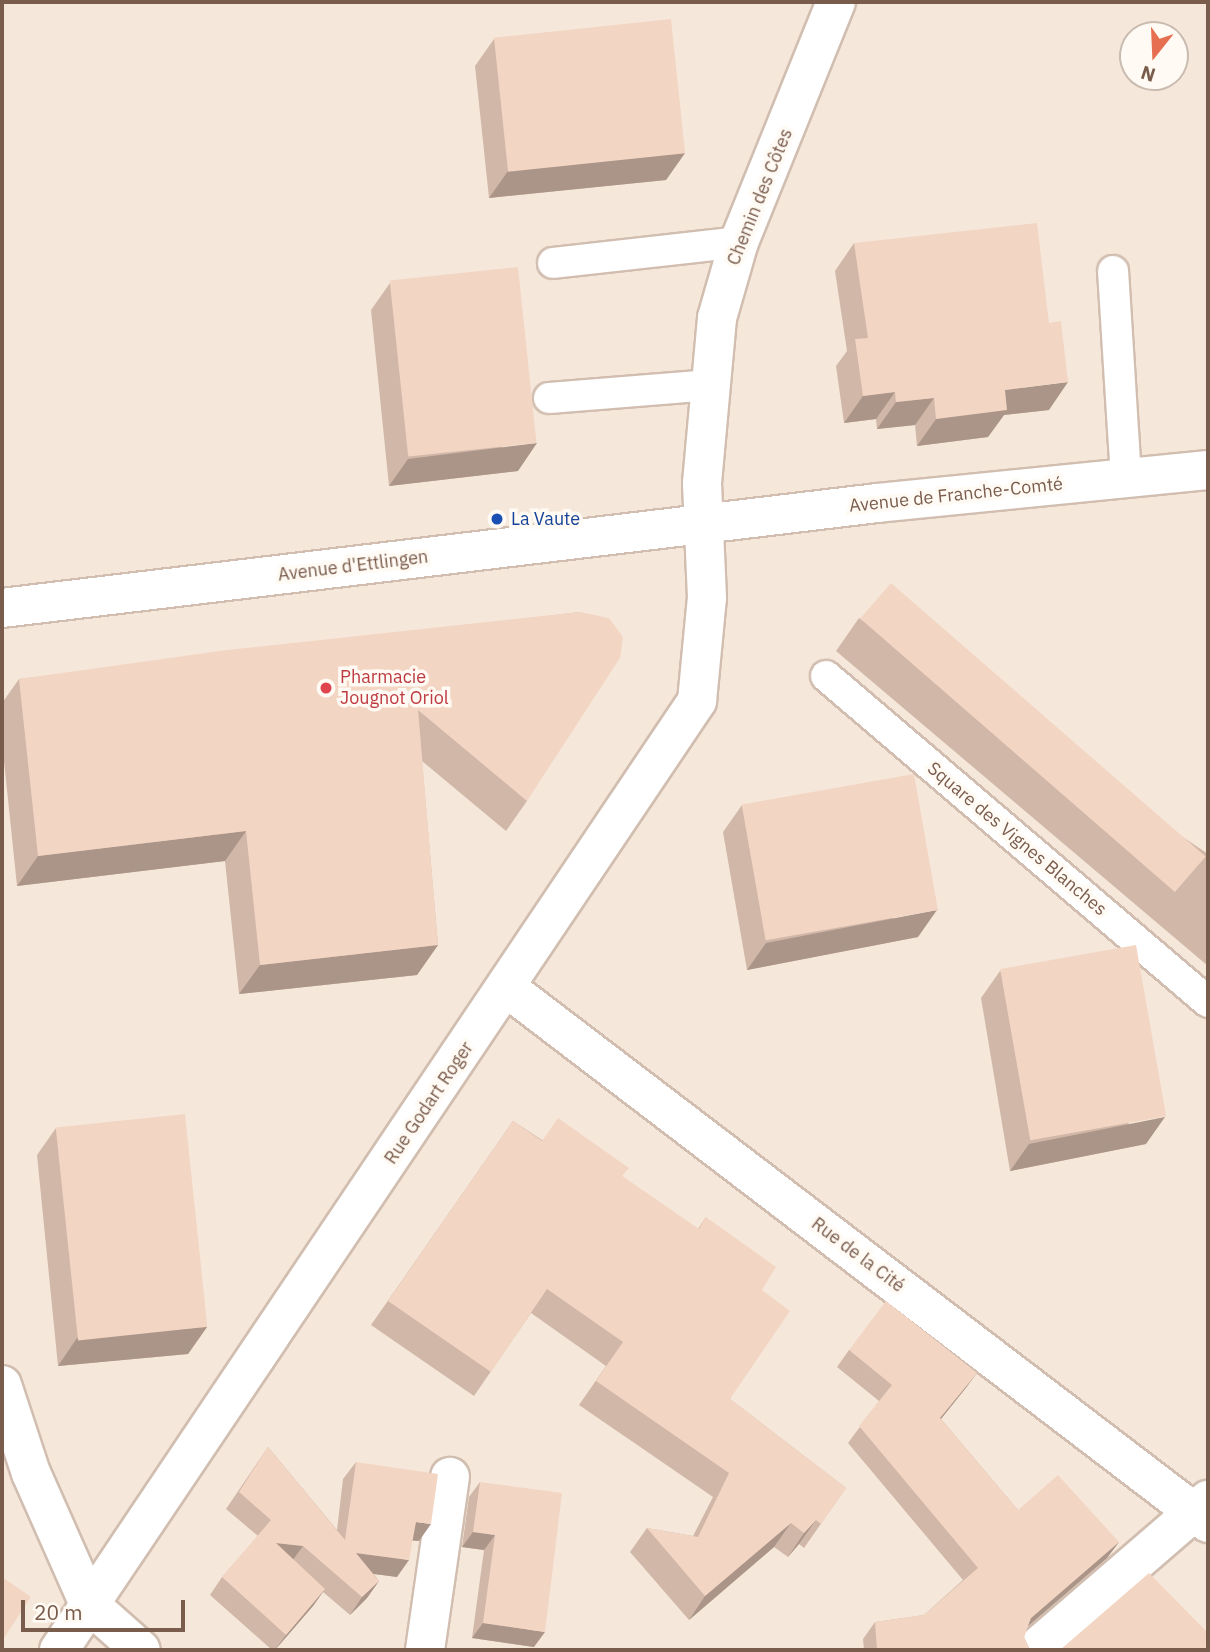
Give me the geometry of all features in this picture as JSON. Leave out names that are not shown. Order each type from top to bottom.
[{"type":"street","name":"Chemin des Côtes","points":[[705,524],[702,483],[717,318],[738,242],[836,2]]},
{"type":"street","name":"Avenue de Franche-Comté","points":[[705,524],[1208,470]]},
{"type":"street","name":"Avenue d'Ettlingen","points":[[2,608],[705,524]]},
{"type":"street","name":"Rue Godart Roger","points":[[59,1650],[507,988],[697,701],[707,598],[705,524]]},
{"type":"street","name":"Rue de la Cité","points":[[507,988],[1203,1511]]},
{"type":"street","points":[[2,1385],[17,1463],[89,1604],[141,1650]]},
{"type":"street","points":[[425,1650],[450,1477]]},
{"type":"street","points":[[1034,1650],[1203,1511]]},
{"type":"lane","points":[[553,263],[738,242]]},
{"type":"lane","points":[[1113,271],[1126,478]]},
{"type":"lane","points":[[549,398],[711,385]]},
{"type":"lane","name":"Square des Vignes Blanches","points":[[825,676],[1208,1002]]},
{"type":"shaded area","points":[[2,2],[1208,2],[1208,1650],[2,1650]]},
{"type":"building","points":[[671,19],[685,153],[508,172],[494,38]]},
{"type":"building","points":[[1037,223],[1049,323],[1061,321],[1068,382],[1005,390],[1007,410],[936,419],[934,398],[896,402],[895,392],[863,396],[855,339],[868,338],[854,243]]},
{"type":"building","points":[[518,267],[537,443],[408,457],[390,280]]},
{"type":"building","points":[[891,583],[1206,857],[1175,892],[860,618]]},
{"type":"building","points":[[580,612],[609,618],[623,637],[620,658],[527,801],[418,710],[438,945],[260,965],[246,831],[38,856],[19,679],[227,650]]},
{"type":"building","points":[[914,774],[938,910],[766,940],[742,804]]},
{"type":"building","points":[[1136,945],[1166,1116],[1030,1140],[1000,969]]},
{"type":"building","points":[[185,1114],[207,1327],[78,1340],[56,1128]]},
{"type":"building","points":[[558,1118],[629,1168],[622,1176],[699,1229],[706,1217],[776,1267],[762,1290],[790,1311],[730,1399],[846,1488],[821,1524],[816,1520],[804,1533],[791,1523],[705,1596],[647,1528],[698,1537],[729,1473],[596,1381],[623,1342],[547,1289],[491,1372],[388,1301],[513,1121],[542,1141]]},
{"type":"building","points":[[886,1301],[977,1373],[940,1418],[1018,1510],[1058,1475],[1119,1542],[1031,1618],[1024,1637],[1032,1650],[877,1650],[875,1622],[924,1615],[978,1568],[859,1426],[892,1385],[849,1350]]},
{"type":"building","points":[[268,1447],[345,1540],[356,1462],[438,1474],[431,1524],[416,1522],[409,1560],[356,1553],[379,1581],[362,1597],[303,1546],[276,1543],[325,1589],[286,1635],[222,1577],[271,1520],[239,1492]]},
{"type":"building","points":[[480,1482],[562,1493],[545,1632],[483,1623],[495,1535],[473,1532]]},
{"type":"building","points":[[1149,1573],[1208,1633],[1208,1645],[1202,1650],[1060,1650]]},
{"type":"building","points":[[2,1577],[31,1597],[2,1641]]},
{"type":"place","name":"La Vaute","points":[[497,519]]},
{"type":"place","name":"Pharmacie Jougnot Oriol","points":[[326,688]]}]
